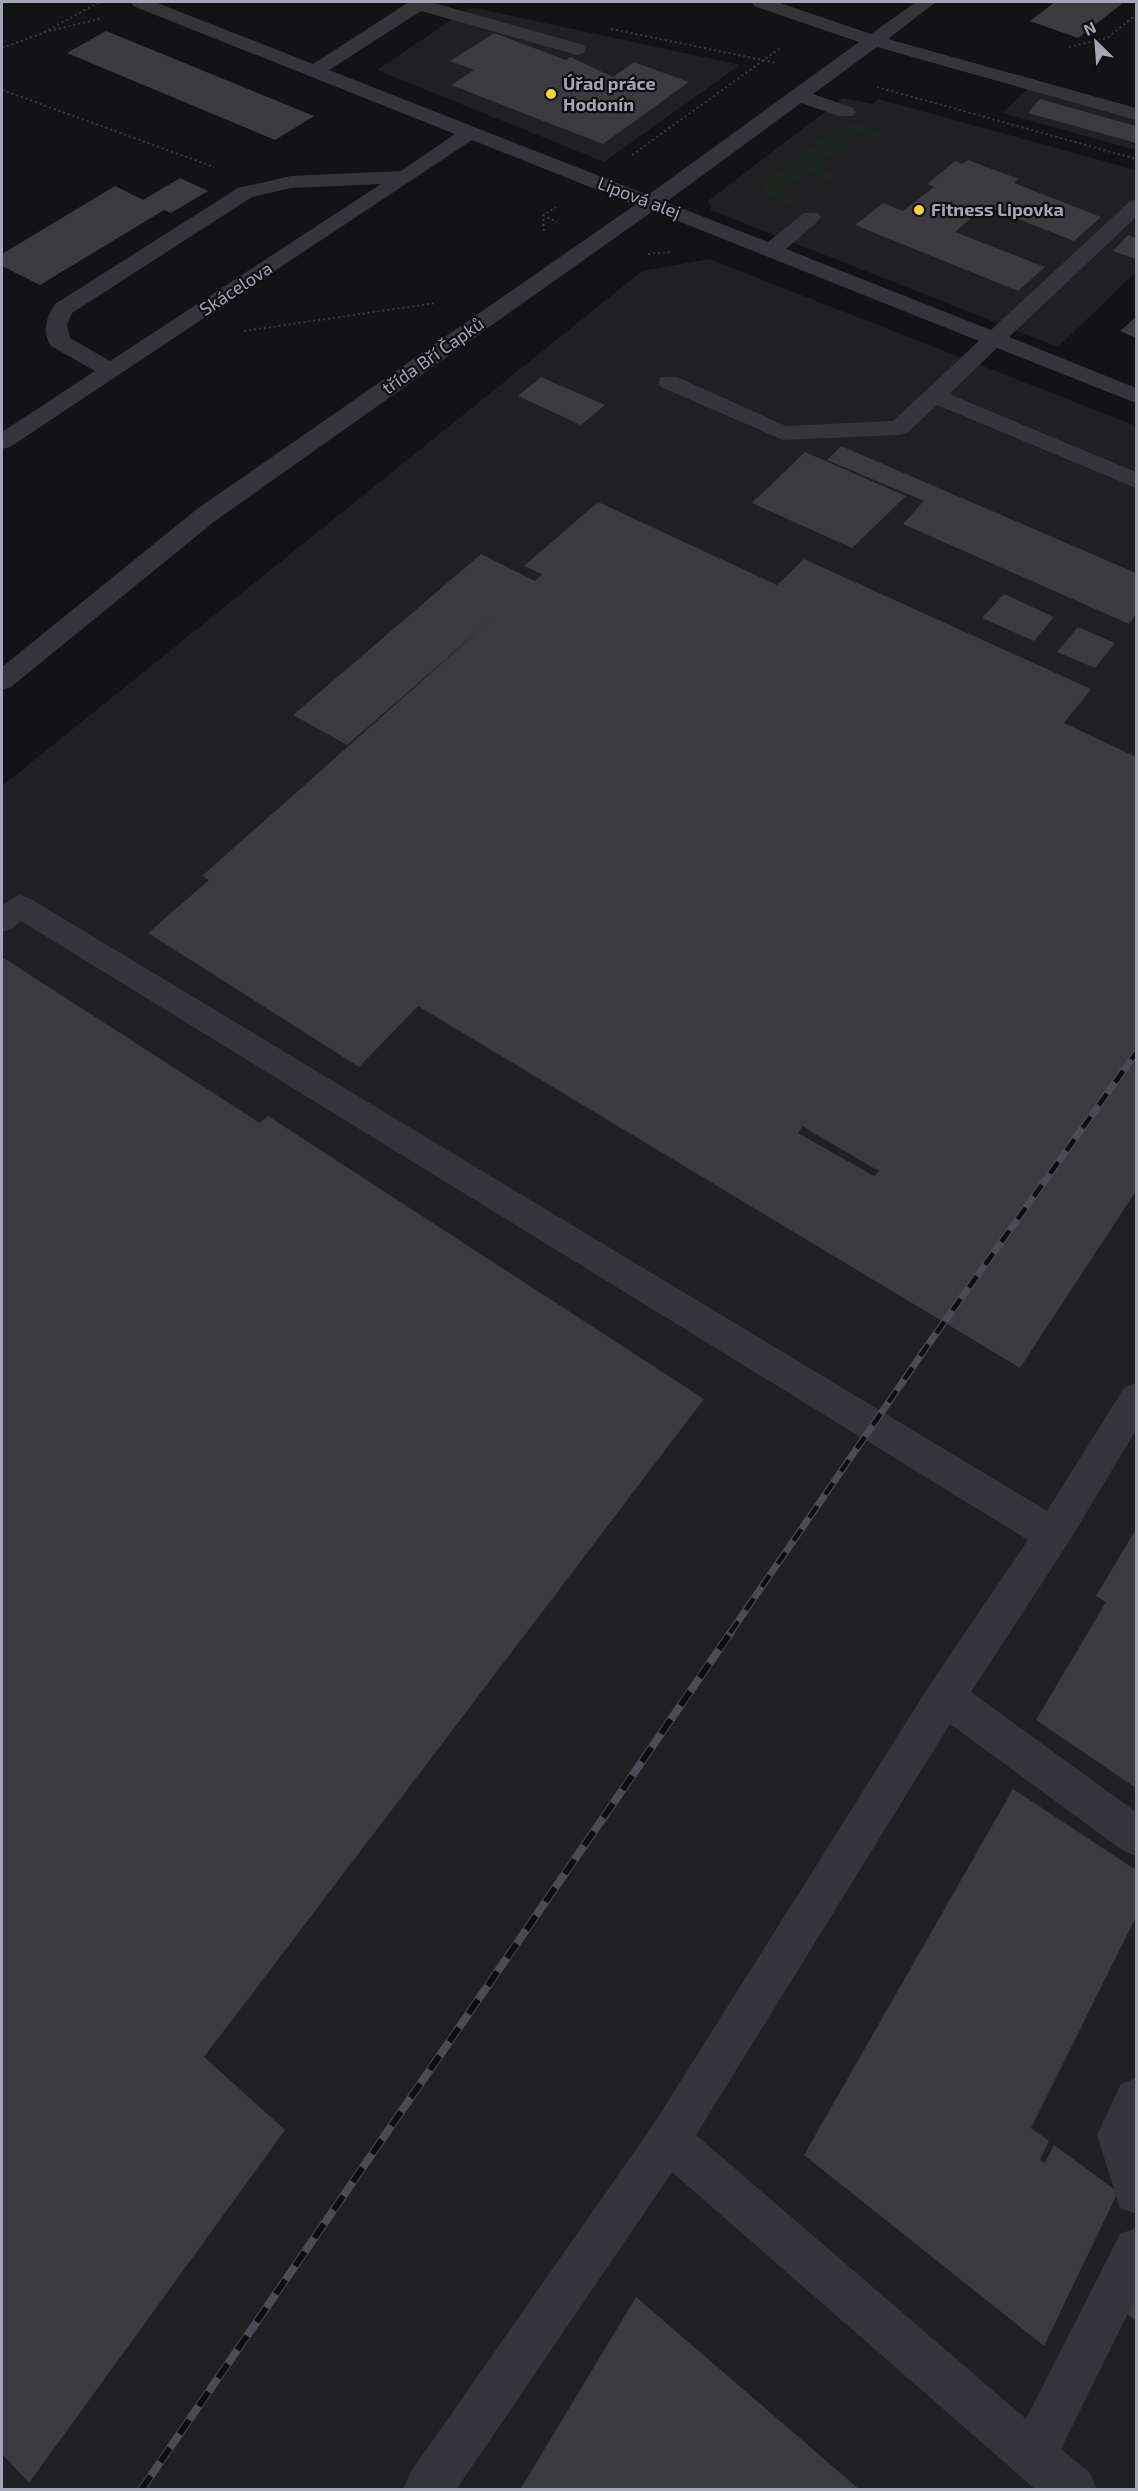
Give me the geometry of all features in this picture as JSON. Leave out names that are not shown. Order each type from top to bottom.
[{"type":"street","name":"Lipová alej","points":[[140,2],[468,134],[651,203],[1137,396]]},
{"type":"street","points":[[761,2],[871,40],[1137,114]]},
{"type":"street","name":"třída Bří Čapků","points":[[2,681],[206,515],[651,203],[871,40],[927,2]]},
{"type":"street","points":[[314,72],[418,4],[577,49]]},
{"type":"street","points":[[796,95],[846,112]]},
{"type":"street","name":"Skácelova","points":[[2,442],[468,134]]},
{"type":"street","points":[[111,371],[59,341],[56,325],[63,309],[245,192],[291,182],[406,177]]},
{"type":"street","points":[[669,382],[783,433],[899,428],[1137,206]]},
{"type":"street","points":[[771,250],[811,217]]},
{"type":"street","points":[[934,396],[1137,481]]},
{"type":"street","points":[[2,921],[20,906],[1052,1534]]},
{"type":"street","points":[[428,2490],[668,2140],[945,1697],[1137,1399]]},
{"type":"street","points":[[945,1697],[1137,1836]]},
{"type":"street","points":[[1137,2099],[1119,2135],[1137,2192]]},
{"type":"street","points":[[668,2140],[1073,2490]]},
{"type":"street","points":[[1033,2455],[1137,2250]]},
{"type":"path","points":[[43,33],[99,2]]},
{"type":"path","points":[[1069,47],[1107,38],[1137,15]]},
{"type":"path","points":[[2,48],[43,33],[106,17]]},
{"type":"path","points":[[545,239],[543,215],[595,182],[818,23]]},
{"type":"path","points":[[2,90],[235,174],[291,182]]},
{"type":"path","points":[[234,333],[443,302]]},
{"type":"shaded area","points":[[471,7],[740,65],[604,162],[377,70]]},
{"type":"shaded area","points":[[1029,88],[1136,118],[1136,150],[1002,113]]},
{"type":"shaded area","points":[[843,98],[873,104],[878,99],[1136,170],[1136,272],[1058,347],[711,210],[708,201]]},
{"type":"shaded area","points":[[853,125],[870,128],[883,140],[859,131],[815,167],[833,174],[833,178],[825,179],[808,172],[778,194],[800,204],[779,200],[770,195],[764,187],[768,180],[837,128]]},
{"type":"shaded area","points":[[709,259],[1136,426],[1136,2489],[2,2490],[2,786],[642,271]]},
{"type":"building","points":[[1055,2],[1124,2],[1078,38],[1030,21]]},
{"type":"building","points":[[106,31],[314,116],[275,140],[67,53]]},
{"type":"building","points":[[494,33],[566,60],[570,57],[613,77],[634,62],[689,82],[603,144],[451,85],[474,70],[450,61]]},
{"type":"building","points":[[1040,99],[1136,126],[1136,143],[1028,113]]},
{"type":"building","points":[[968,160],[1019,179],[1014,183],[1101,217],[1074,241],[985,206],[955,232],[1045,267],[1018,291],[855,225],[883,203],[903,211],[934,187],[927,184],[955,161],[962,164]]},
{"type":"building","points":[[180,178],[208,191],[171,213],[164,210],[40,285],[2,266],[2,254],[115,186],[143,200]]},
{"type":"building","points":[[1128,235],[1136,238],[1136,259],[1113,251]]},
{"type":"building","points":[[1136,317],[1136,338],[1120,331]]},
{"type":"building","points":[[541,377],[605,405],[581,425],[518,396]]},
{"type":"building","points":[[841,446],[1136,573],[1136,614],[1129,624],[903,524],[924,501],[827,460]]},
{"type":"building","points":[[805,452],[906,496],[852,548],[752,503]]},
{"type":"building","points":[[598,502],[777,585],[804,559],[1091,689],[1064,723],[1136,757],[1136,1191],[1020,1368],[418,1006],[359,1067],[148,933],[209,880],[202,876],[493,618],[347,745],[293,715],[481,554],[535,581],[542,574],[524,566]],"holes":[[[803,1126],[879,1171],[874,1176],[798,1133]]]},
{"type":"building","points":[[1004,594],[1054,617],[1034,641],[982,618]]},
{"type":"building","points":[[1078,627],[1115,643],[1095,668],[1057,652]]},
{"type":"building","points":[[2,957],[260,1123],[268,1116],[704,1399],[204,2057],[285,2130],[29,2483],[2,2454]]},
{"type":"building","points":[[1136,1529],[1136,1788],[1036,1720],[1106,1602],[1096,1596]]},
{"type":"building","points":[[1013,1789],[1136,1870],[1136,1917],[1031,2128],[1049,2141],[1040,2160],[1045,2163],[1054,2145],[1118,2192],[1044,2346],[804,2155]]},
{"type":"building","points":[[1136,2292],[1136,2321],[1126,2313]]},
{"type":"building","points":[[636,2297],[860,2490],[520,2490]]},
{"type":"railway","points":[[730,1633],[930,1342],[1136,1053]]},
{"type":"railway","points":[[141,2490],[731,1632]]},
{"type":"place","name":"Úřad práce Hodonín","points":[[551,94]]},
{"type":"place","name":"Fitness Lipovka","points":[[919,210]]}]
